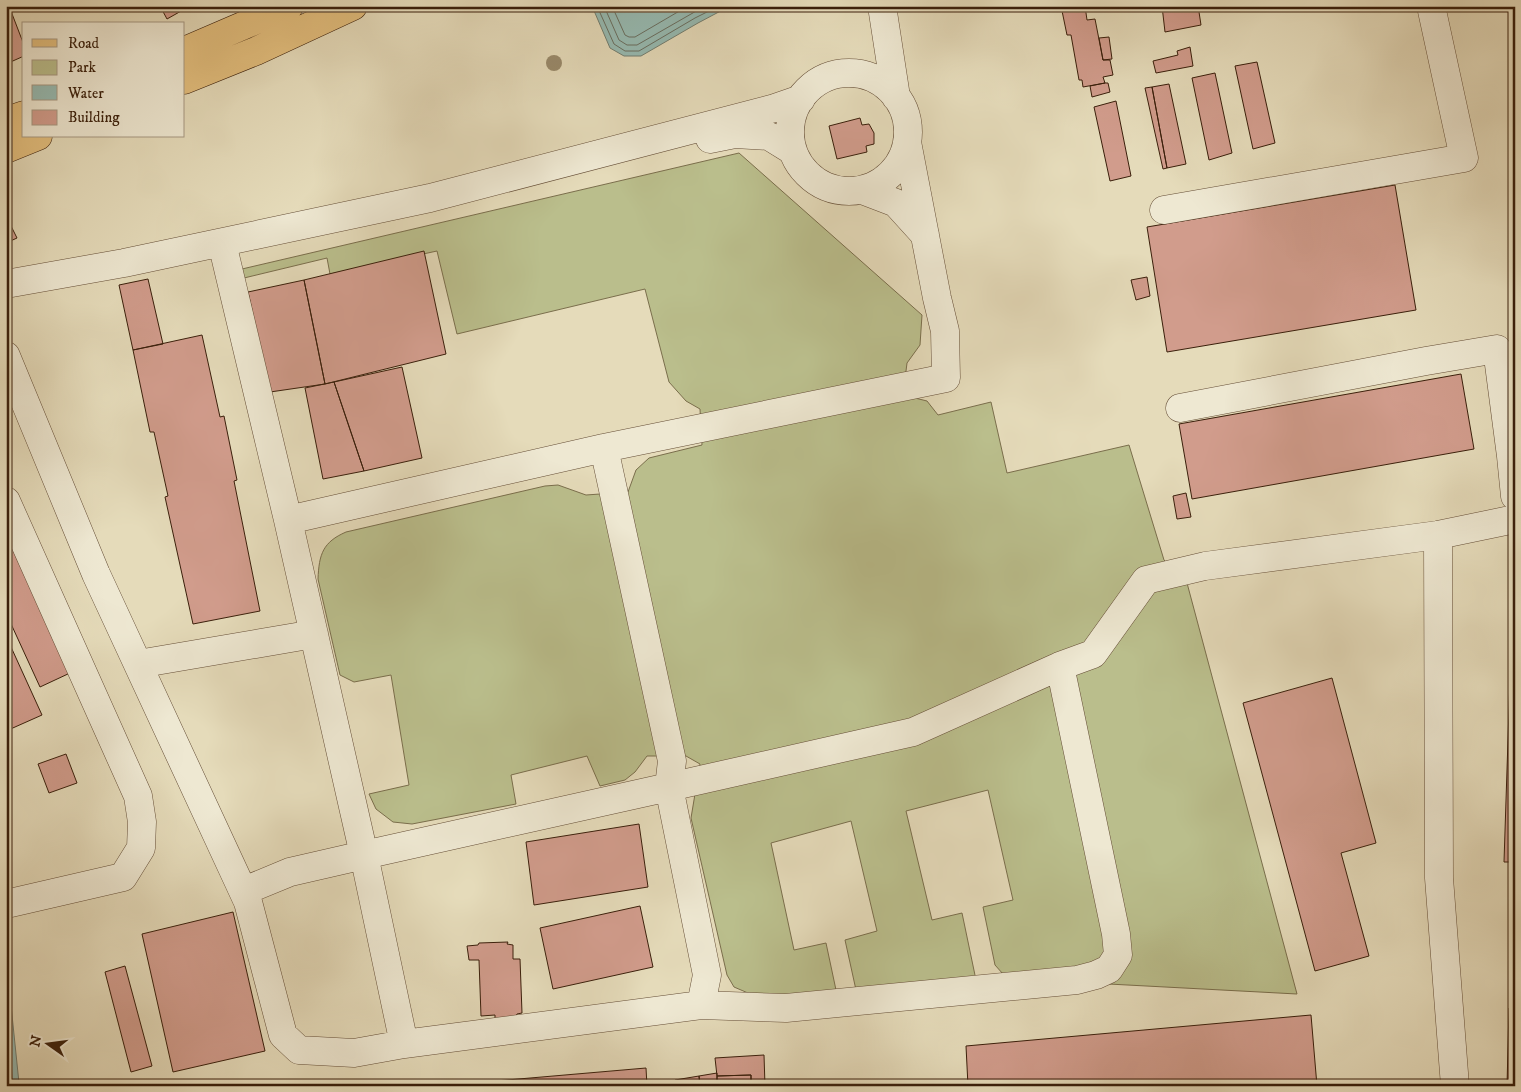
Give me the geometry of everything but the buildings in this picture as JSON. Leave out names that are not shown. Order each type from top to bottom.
[{"type":"main road","points":[[185,51],[289,6]]},
{"type":"main road","points":[[185,80],[256,51],[354,6]]},
{"type":"main road","points":[[6,121],[22,115]]},
{"type":"main road","points":[[6,149],[33,138]]},
{"type":"lane","points":[[882,6],[896,97]]},
{"type":"lane","points":[[1164,210],[1464,158],[1432,6]]},
{"type":"lane","points":[[288,520],[604,448],[946,378],[945,331],[907,142],[907,122],[901,103],[888,87],[871,77],[851,73],[832,76],[815,84],[801,98],[793,114],[790,132],[793,151],[802,168],[816,181],[832,189],[851,191],[871,187],[888,176],[901,161],[907,142]]},
{"type":"lane","points":[[6,284],[124,264],[430,198],[775,108],[801,98]]},
{"type":"lane","points":[[591,156],[618,162],[735,134],[769,136],[793,151]]},
{"type":"lane","points":[[862,190],[896,203],[925,235]]},
{"type":"lane","points":[[222,242],[314,634],[404,1044]]},
{"type":"lane","points":[[1180,408],[1426,360],[1497,349],[1515,496]]},
{"type":"lane","points":[[6,356],[96,574],[244,891],[283,1035],[300,1050],[354,1053],[404,1044],[701,1005],[786,1008],[1077,980],[1109,969],[1118,955],[1116,934],[1060,666]]},
{"type":"lane","points":[[604,448],[672,761],[669,787],[707,975],[701,1005]]},
{"type":"lane","points":[[6,501],[138,796],[142,822],[142,848],[123,877],[6,904]]},
{"type":"lane","points":[[244,891],[290,872],[913,732],[1060,666],[1092,654],[1146,580],[1205,566],[1438,535],[1515,520]]},
{"type":"lane","points":[[1438,535],[1439,878],[1456,1086]]},
{"type":"lane","points":[[138,664],[314,634]]},
{"type":"green space","points":[[739,153],[922,315],[920,345],[907,363],[903,395],[927,401],[938,415],[991,402],[1007,473],[1129,445],[1164,560],[1187,583],[1297,994],[1014,979],[1003,974],[995,965],[983,907],[1013,900],[988,790],[906,811],[932,920],[962,913],[976,980],[856,990],[845,940],[877,931],[851,821],[771,843],[794,950],[826,943],[836,990],[762,999],[734,987],[727,975],[691,818],[700,764],[686,756],[647,756],[635,772],[625,780],[600,786],[587,756],[511,775],[516,804],[412,824],[393,822],[376,809],[369,794],[409,785],[391,675],[354,682],[340,675],[318,579],[321,556],[327,545],[346,532],[545,486],[558,485],[586,495],[628,492],[636,470],[649,458],[702,445],[700,409],[686,401],[669,382],[645,289],[457,334],[437,251],[330,274],[327,258],[244,278],[242,269]]},
{"type":"water","points":[[592,6],[730,6],[641,56],[624,56],[610,48]]},
{"type":"water","points":[[6,976],[8,976],[19,1083],[6,1084]]}]
